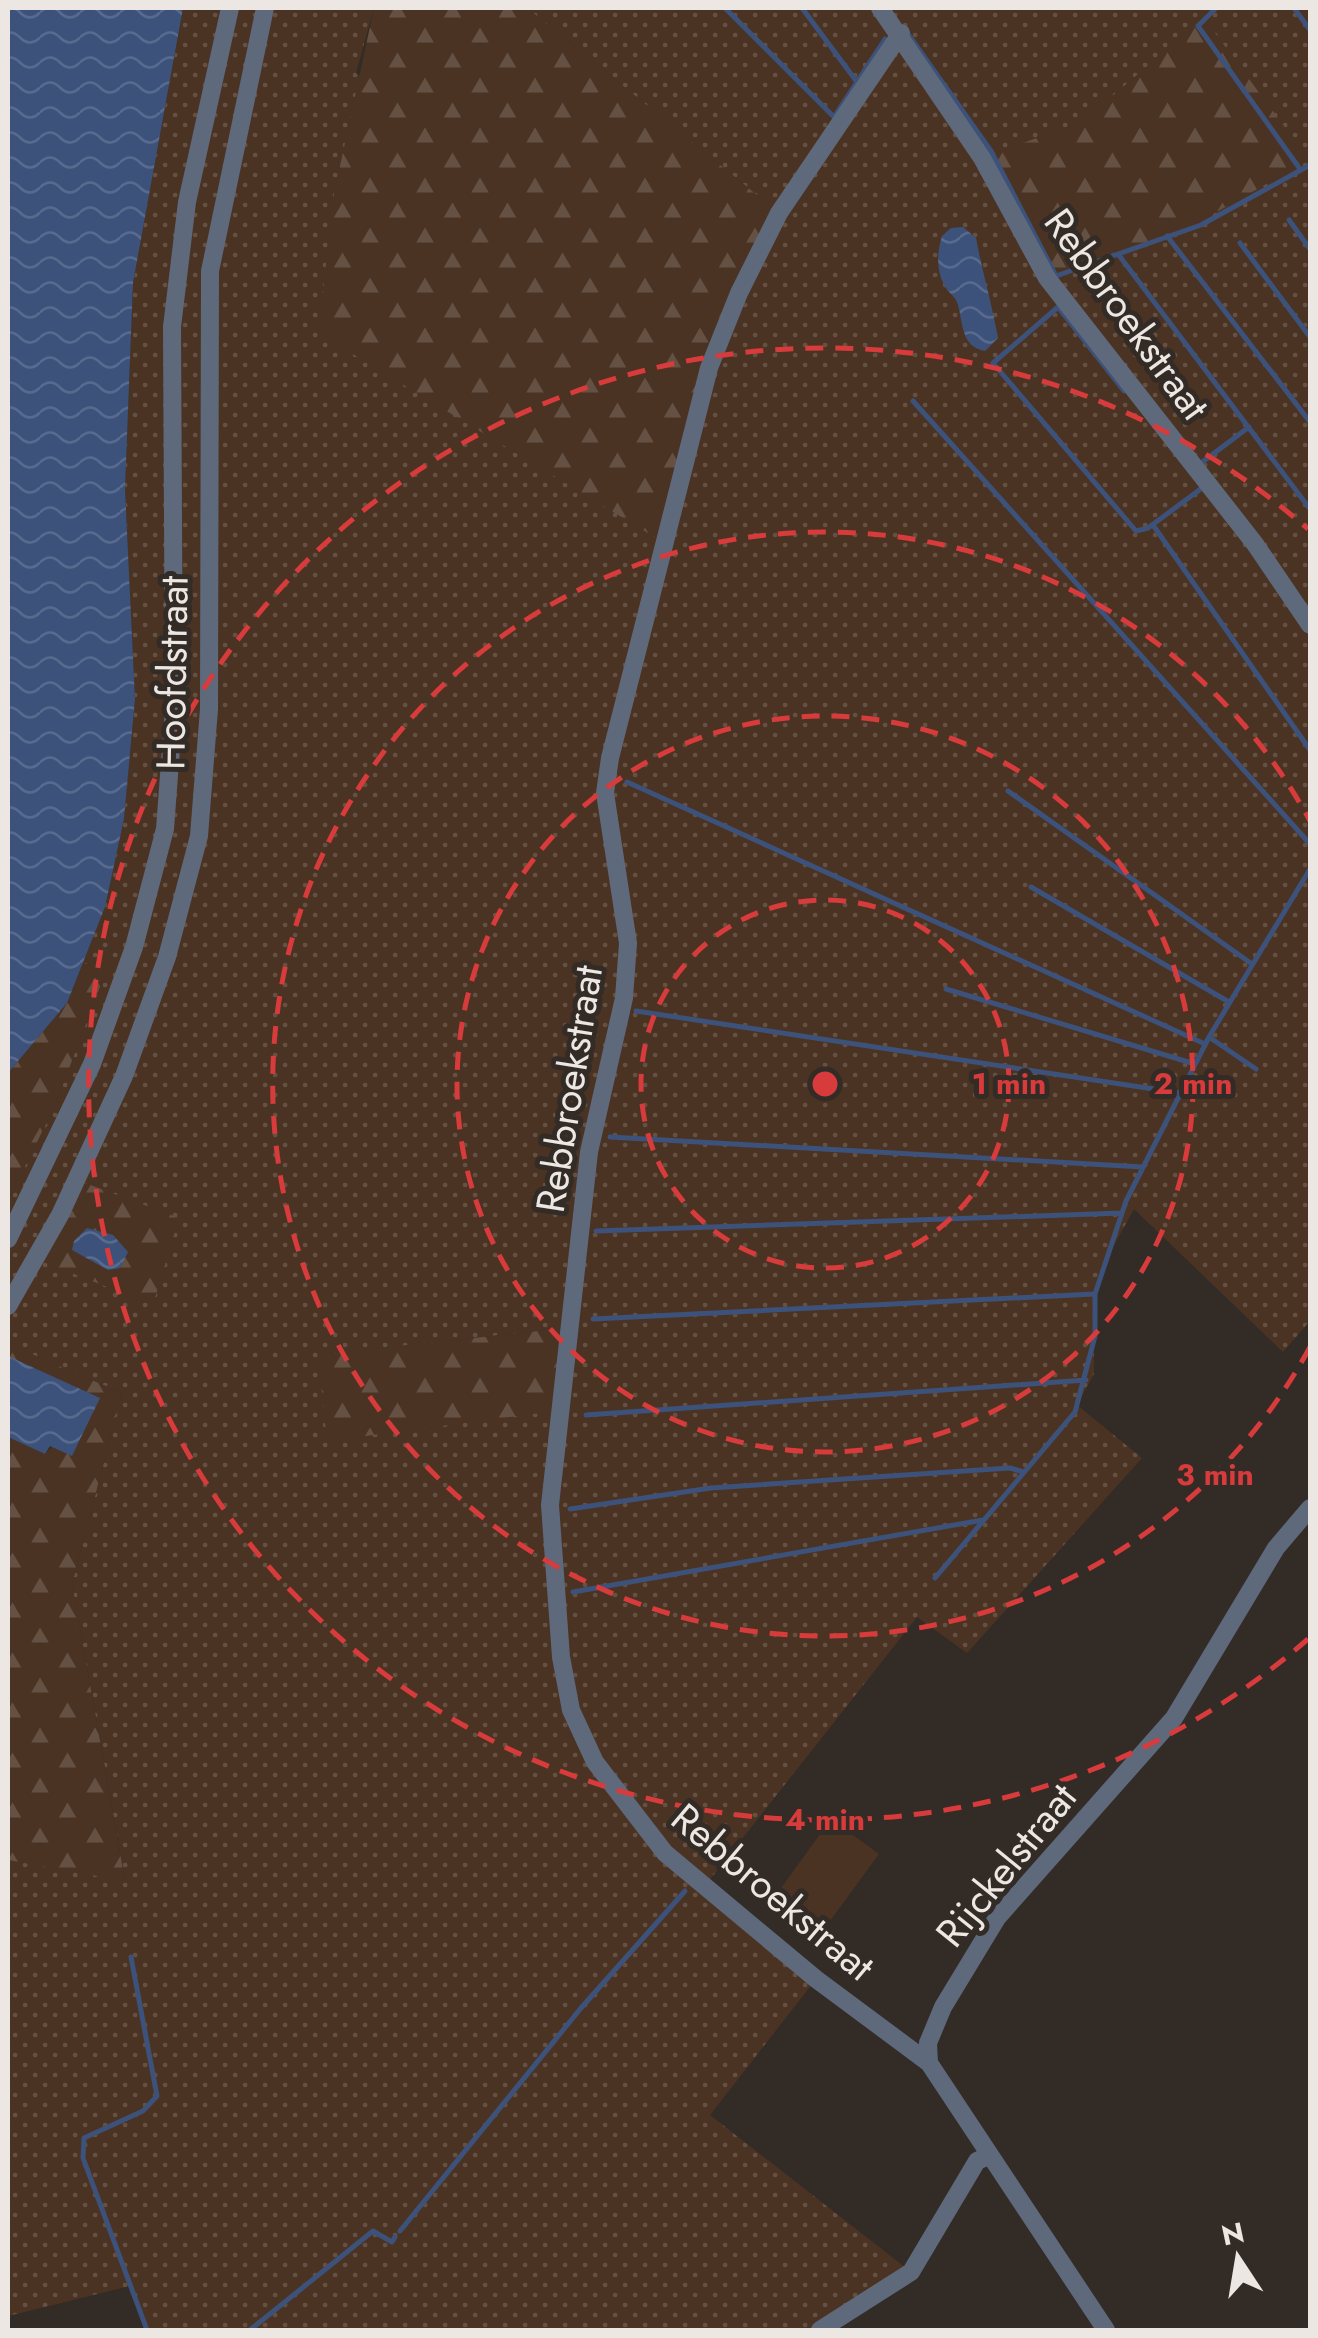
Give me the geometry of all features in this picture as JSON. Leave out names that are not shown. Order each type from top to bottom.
[{"type":"street","name":"Hoofdstraat","points":[[8,1239],[92,1064],[134,947],[165,830],[174,708],[172,328],[176,267],[230,8]]},
{"type":"street","name":"Hoofdstraat","points":[[8,1306],[60,1215],[117,1094],[167,957],[200,836],[208,709],[206,328],[210,271],[266,8]]},
{"type":"street","name":"Rebbroekstraat","points":[[880,8],[901,33],[982,158],[1048,278],[1255,544],[1310,626]]},
{"type":"street","name":"Rebbroekstraat","points":[[901,33],[779,213],[739,293],[710,368],[610,758],[605,794],[628,943],[624,998],[588,1152],[550,1505],[562,1657],[571,1710],[595,1762],[630,1814],[690,1876],[929,2063]]},
{"type":"street","name":"Rijckelstraat","points":[[929,2063],[928,2042],[942,2006],[997,1918],[1174,1718],[1276,1548],[1310,1508]]},
{"type":"street","points":[[929,2063],[1106,2330]]},
{"type":"street","points":[[820,2330],[911,2272],[977,2161],[988,2156]]},
{"type":"green space","points":[[183,8],[374,8],[356,73],[709,368],[779,213],[527,8],[1310,8],[1310,1321],[1283,1352],[1134,1209],[1103,1265],[1093,1297],[1094,1374],[1077,1405],[1142,1458],[967,1653],[917,1617],[704,1887],[816,1979],[710,2115],[911,2272],[820,2330],[145,2330],[130,2286],[8,2316],[8,1860],[125,1880],[72,1584],[122,1393],[8,1344],[8,1200],[54,1108],[110,960],[97,967],[83,963],[105,907],[124,819],[135,699],[125,489],[133,283]],"holes":[[[1204,19],[1048,278],[983,158],[1083,121]],[[566,1328],[556,1411],[319,1355]]]},
{"type":"green space","points":[[374,8],[527,8],[779,213],[739,293],[666,544],[318,333],[334,194]]},
{"type":"green space","points":[[1204,18],[1309,160],[1190,227],[1047,278],[982,158],[1083,121]]},
{"type":"green space","points":[[111,958],[54,1108],[8,1200],[8,1073],[67,1003],[83,963],[97,967]]},
{"type":"green space","points":[[77,1180],[179,1218],[153,1305],[36,1259]]},
{"type":"green space","points":[[566,1328],[556,1411],[327,1441],[318,1355]]},
{"type":"green space","points":[[8,1344],[122,1393],[72,1584],[125,1881],[8,1860],[8,1437],[45,1454],[99,1398],[8,1356]]},
{"type":"green space","points":[[831,1819],[879,1854],[824,1929],[776,1895]]},
{"type":"water","points":[[8,8],[183,8],[133,283],[125,489],[135,699],[124,819],[105,907],[67,1003],[8,1073]]},
{"type":"water","points":[[963,227],[976,238],[998,338],[985,351],[967,339],[957,302],[940,273],[938,254],[942,236],[951,228]]},
{"type":"water","points":[[87,1228],[113,1235],[128,1252],[120,1268],[108,1270],[72,1250],[74,1241]]},
{"type":"water","points":[[8,1356],[100,1398],[72,1456],[50,1446],[45,1454],[8,1437]]},
{"type":"waterway","points":[[725,8],[834,117]]},
{"type":"waterway","points":[[802,8],[857,82]]},
{"type":"waterway","points":[[1216,8],[1198,26],[1300,169]]},
{"type":"waterway","points":[[1294,8],[1310,30]]},
{"type":"waterway","points":[[908,34],[991,151],[1056,276]]},
{"type":"waterway","points":[[836,114],[885,39]]},
{"type":"waterway","points":[[1118,254],[1201,225],[1310,165]]},
{"type":"waterway","points":[[1289,220],[1310,249]]},
{"type":"waterway","points":[[1167,236],[1310,422]]},
{"type":"waterway","points":[[1240,243],[1310,337]]},
{"type":"waterway","points":[[1056,276],[1118,254],[1310,509]]},
{"type":"waterway","points":[[1124,391],[1058,307],[993,363],[1136,531],[1148,528],[1202,488]]},
{"type":"waterway","points":[[913,401],[1310,844]]},
{"type":"waterway","points":[[1201,463],[1249,427]]},
{"type":"waterway","points":[[1153,525],[1310,750]]},
{"type":"waterway","points":[[627,782],[1205,1044]]},
{"type":"waterway","points":[[1008,791],[1252,964]]},
{"type":"waterway","points":[[935,1578],[1075,1412],[1095,1336],[1095,1294],[1126,1201],[1209,1037],[1310,869]]},
{"type":"waterway","points":[[1031,887],[1229,1002]]},
{"type":"waterway","points":[[946,989],[1195,1064]]},
{"type":"waterway","points":[[636,1011],[1180,1093]]},
{"type":"waterway","points":[[1209,1037],[1256,1069]]},
{"type":"waterway","points":[[610,1137],[1143,1167]]},
{"type":"waterway","points":[[596,1231],[1122,1213]]},
{"type":"waterway","points":[[593,1319],[1094,1294]]},
{"type":"waterway","points":[[586,1415],[1086,1380]]},
{"type":"waterway","points":[[570,1509],[711,1488],[1010,1468],[1024,1472]]},
{"type":"waterway","points":[[573,1592],[983,1520]]},
{"type":"waterway","points":[[400,2231],[581,2008],[685,1891]]},
{"type":"waterway","points":[[131,1957],[157,2096],[143,2111],[84,2138],[83,2158],[147,2330]]},
{"type":"waterway","points":[[250,2330],[373,2231],[392,2242],[395,2237]]}]
